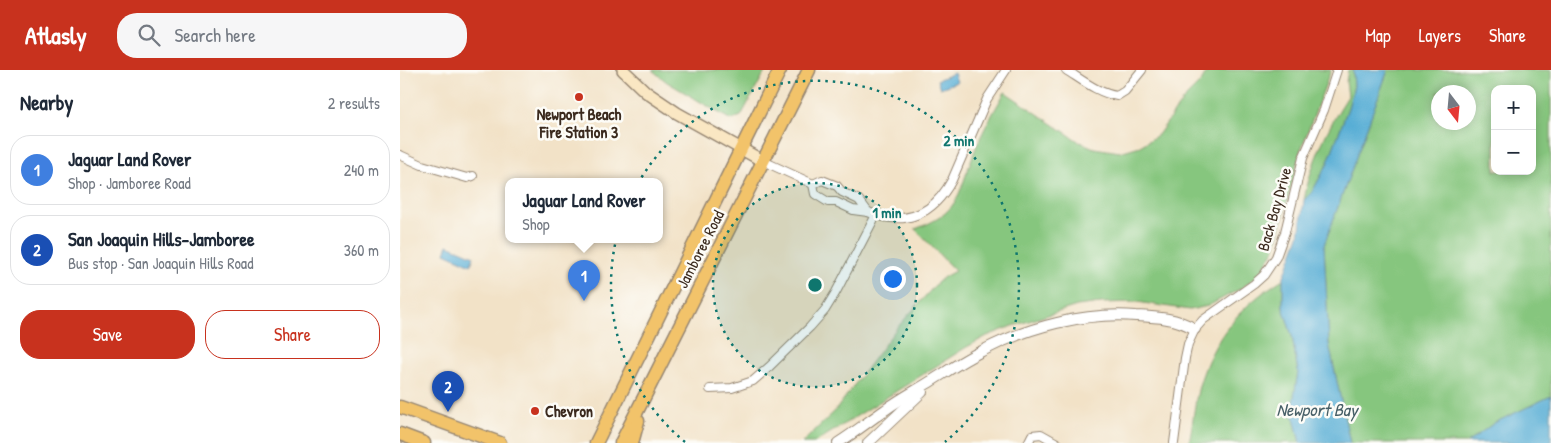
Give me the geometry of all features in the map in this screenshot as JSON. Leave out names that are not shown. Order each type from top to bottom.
[{"type":"main road","points":[[623,70],[646,92],[662,103],[763,161]]},
{"type":"main road","name":"Jamboree Road","points":[[596,443],[780,70]]},
{"type":"main road","name":"Jamboree Road","points":[[621,443],[809,70]]},
{"type":"main road","points":[[632,443],[645,395]]},
{"type":"main road","points":[[400,407],[500,443]]},
{"type":"main road","points":[[585,443],[593,432],[605,425]]},
{"type":"main road","points":[[400,434],[424,443]]},
{"type":"street","points":[[813,184],[815,194],[828,202],[836,202],[853,210],[889,218],[911,217],[924,212],[945,193],[987,99],[1006,70]]},
{"type":"street","points":[[1066,70],[1100,91],[1108,95],[1117,96],[1125,91],[1142,70]]},
{"type":"street","name":"Back Bay Drive","points":[[1174,443],[1188,344],[1195,329],[1212,312],[1254,284],[1264,275],[1276,257],[1285,232],[1303,158],[1324,110],[1337,70]]},
{"type":"street","points":[[400,155],[422,165],[467,178],[473,176]]},
{"type":"street","points":[[763,161],[813,184],[822,180],[836,186],[842,192],[859,200],[872,213]]},
{"type":"street","points":[[836,202],[842,192]]},
{"type":"street","points":[[710,389],[732,388],[753,381],[810,327],[825,310],[836,292],[872,213]]},
{"type":"street","points":[[838,443],[862,428],[885,410],[937,378],[980,352],[1006,340],[1061,323],[1116,315],[1147,316],[1183,322],[1195,329]]},
{"type":"street","points":[[868,443],[937,378]]},
{"type":"street","points":[[1028,443],[1032,435],[1038,434],[1057,443]]},
{"type":"green space","points":[[652,70],[766,70],[741,116],[731,120],[667,82]]},
{"type":"green space","points":[[1208,70],[1331,70],[1300,152],[1275,248],[1260,274],[1242,288],[1208,306],[1190,310],[1137,302],[1101,303],[1077,306],[1013,326],[987,336],[965,348],[814,443],[802,443],[835,411],[896,329],[937,283],[955,271],[915,229],[940,217],[954,203],[975,149],[1005,92],[1078,141],[1094,148],[1120,152],[1140,146],[1158,135],[1183,100],[1201,82]]},
{"type":"green space","points":[[1348,70],[1353,70],[1354,86],[1348,108],[1327,165],[1312,192],[1304,200],[1321,146],[1348,96],[1346,82]]},
{"type":"green space","points":[[1388,70],[1551,70],[1551,396],[1494,423],[1467,443],[1350,443],[1329,344],[1324,245]]},
{"type":"green space","points":[[1283,279],[1283,307],[1292,336],[1298,372],[1292,409],[1300,443],[1189,443],[1199,386],[1212,352],[1230,324],[1242,311]]},
{"type":"water","name":"Newport Bay","points":[[1353,70],[1388,70],[1324,245],[1329,344],[1350,443],[1300,443],[1292,409],[1298,372],[1292,336],[1283,307],[1283,279],[1299,236],[1304,200],[1312,192],[1327,165],[1348,108],[1354,86]]},
{"type":"water","points":[[954,73],[957,82],[940,88],[937,80]]},
{"type":"water","points":[[448,245],[474,256],[471,265],[445,253]]},
{"type":"water","points":[[1551,396],[1551,443],[1467,443],[1494,423]]},
{"type":"place","name":"Newport Beach Fire Station 3","points":[[579,97]]},
{"type":"place","name":"Jaguar Land Rover","points":[[584,301]]},
{"type":"place","name":"Chevron","points":[[535,411]]},
{"type":"place","name":"San Joaquin Hills-Jamboree","points":[[448,412]]}]
